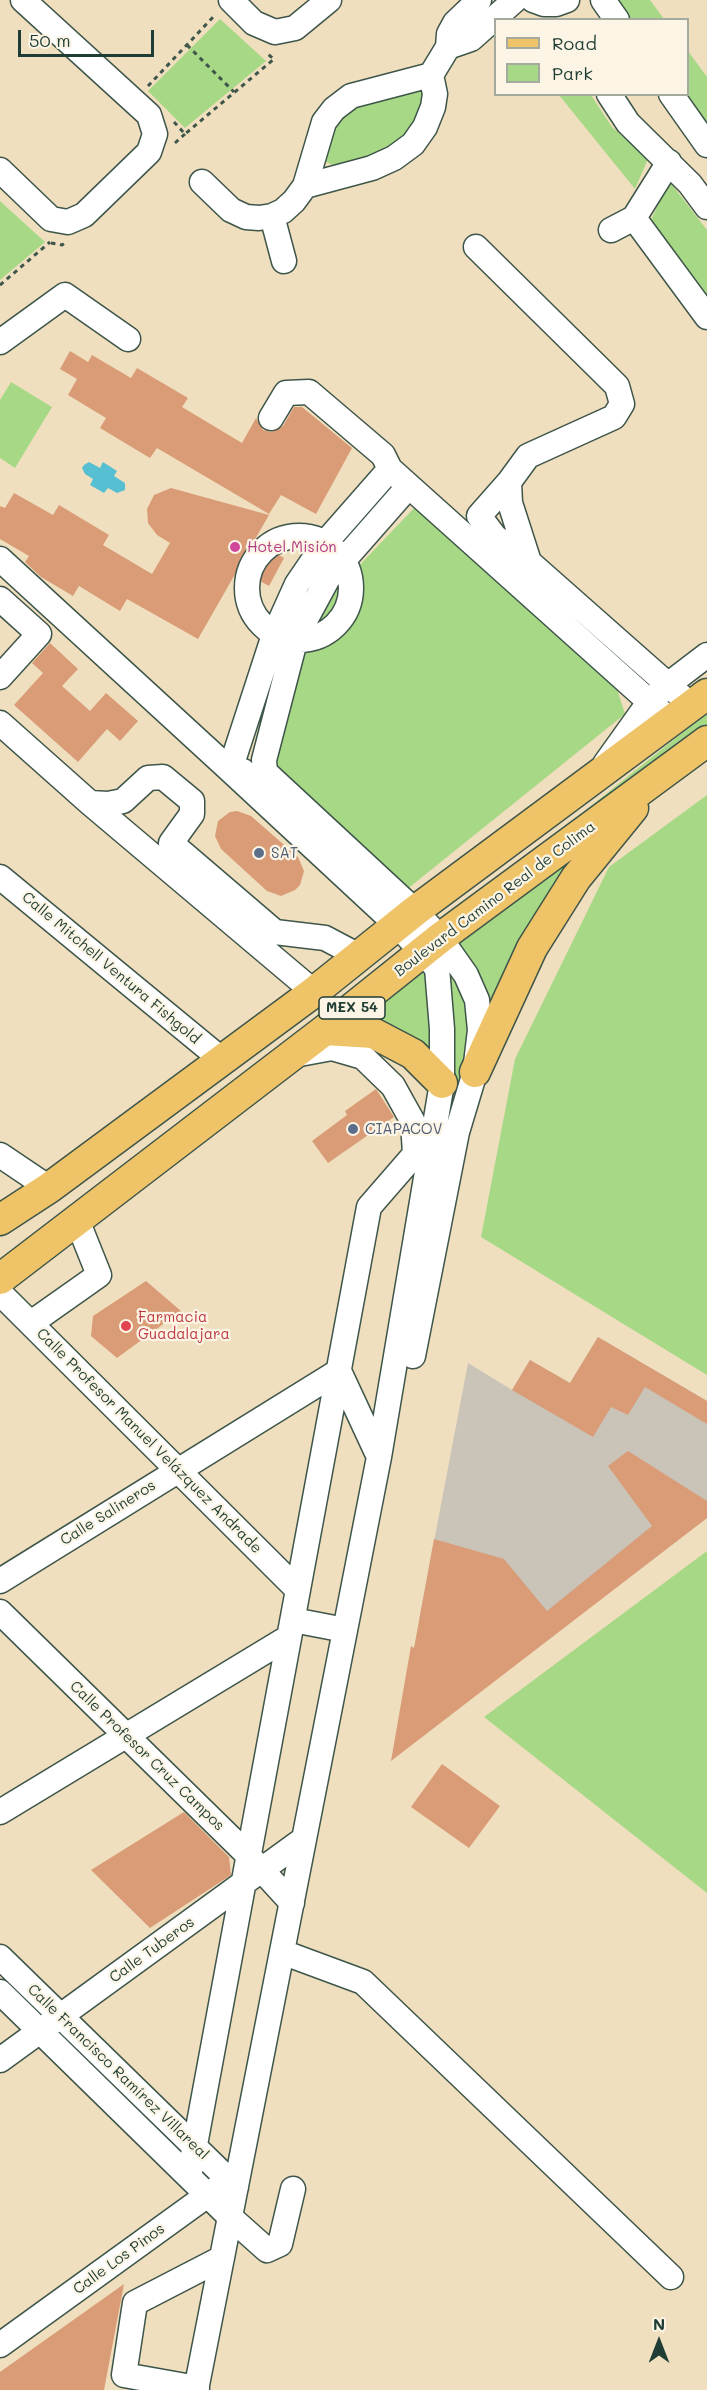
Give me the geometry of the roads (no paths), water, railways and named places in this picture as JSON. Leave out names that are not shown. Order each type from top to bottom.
[{"type":"main road","name":"MEX 54","points":[[0,1220],[49,1188],[314,992],[406,919],[593,780],[680,706]]},
{"type":"main road","name":"Boulevard Camino Real de Colima","points":[[0,1279],[325,1030],[431,945],[707,741]]},
{"type":"main road","points":[[475,1072],[532,948],[576,878],[662,773]]},
{"type":"main road","points":[[325,1030],[373,1033],[413,1054],[442,1083]]},
{"type":"street","points":[[0,170],[51,219],[68,222],[84,215],[149,152],[161,125],[23,0]]},
{"type":"street","points":[[225,5],[255,22],[267,39],[295,28],[329,0]]},
{"type":"street","points":[[305,186],[372,168],[394,158],[413,144],[425,127],[433,107],[435,94],[431,75],[448,47],[449,34],[455,22],[479,0]]},
{"type":"street","points":[[495,18],[515,0]]},
{"type":"street","points":[[533,0],[563,8]]},
{"type":"street","points":[[603,0],[616,18]]},
{"type":"street","points":[[448,47],[471,39],[494,19]]},
{"type":"street","points":[[202,182],[231,210],[246,217],[272,216],[283,211],[305,186],[324,122],[334,109],[351,96],[431,75]]},
{"type":"street","points":[[610,96],[628,123],[690,184],[707,207]]},
{"type":"street","points":[[672,96],[707,145]]},
{"type":"street","points":[[611,230],[634,218],[669,162]]},
{"type":"street","points":[[272,216],[284,261]]},
{"type":"street","points":[[634,218],[707,317]]},
{"type":"street","points":[[476,247],[617,386],[622,404],[614,417],[528,456],[479,516],[495,537],[529,562],[669,684],[680,706]]},
{"type":"street","points":[[0,342],[65,295],[128,339]]},
{"type":"street","points":[[271,418],[286,393],[309,392],[383,455],[390,469],[408,487],[680,706]]},
{"type":"street","points":[[380,1456],[399,1424],[457,1132],[475,1072],[480,1030],[477,1000],[466,975],[431,945],[265,772],[264,760],[285,638],[297,584],[325,543],[390,469]]},
{"type":"street","points":[[509,482],[510,503],[529,562]]},
{"type":"street","points":[[230,770],[285,638],[328,578],[408,487]]},
{"type":"street","points":[[285,638],[261,625],[251,611],[247,579],[252,563],[262,550],[277,541],[293,536],[309,537],[325,543],[344,561]]},
{"type":"street","points":[[0,559],[230,770],[406,919]]},
{"type":"street","points":[[0,599],[39,634],[0,677]]},
{"type":"street","points":[[669,684],[707,655]]},
{"type":"street","points":[[669,684],[680,706]]},
{"type":"street","points":[[0,723],[90,803],[314,992]]},
{"type":"street","points":[[230,770],[265,772]]},
{"type":"street","points":[[90,803],[108,804],[123,801],[148,778],[163,777],[192,801],[192,814],[171,843],[274,932],[325,939],[359,956]]},
{"type":"street","name":"Calle Mitchell Ventura Fishgold","points":[[0,877],[221,1059]]},
{"type":"street","points":[[222,2258],[135,2303],[124,2375],[197,2389],[230,2217],[235,2180],[380,1456],[422,1155],[442,1083],[442,1029],[437,968],[431,945]]},
{"type":"street","points":[[290,1056],[332,1048],[363,1057],[393,1086],[413,1122],[422,1155]]},
{"type":"street","points":[[0,1155],[49,1188]]},
{"type":"street","points":[[189,2177],[252,1870],[291,1629],[369,1207],[422,1155]]},
{"type":"street","points":[[31,1323],[99,1275],[77,1220]]},
{"type":"street","name":"Calle Profesor Manuel Velázquez Andrade","points":[[0,1293],[298,1590]]},
{"type":"street","points":[[339,1371],[380,1456]]},
{"type":"street","name":"Calle Salineros","points":[[0,1581],[339,1371]]},
{"type":"street","name":"Calle Profesor Cruz Campos","points":[[0,1612],[127,1735],[252,1870],[292,1903]]},
{"type":"street","points":[[0,1812],[127,1735],[291,1629],[345,1629]]},
{"type":"street","name":"Calle Tuberos","points":[[0,2060],[252,1870],[304,1839]]},
{"type":"street","points":[[282,1952],[363,1982],[670,2277]]},
{"type":"street","name":"Calle Francisco Ramírez Villareal","points":[[0,1957],[195,2146],[235,2180]]},
{"type":"street","name":"Calle Francisco Ramírez Villareal","points":[[0,1992],[207,2195],[267,2250],[280,2244],[293,2189]]},
{"type":"street","name":"Calle Los Pinos","points":[[0,2345],[207,2195],[235,2180]]},
{"type":"water","points":[[89,462],[100,468],[103,462],[117,471],[114,476],[125,483],[125,490],[117,493],[108,488],[104,493],[90,485],[93,479],[85,474],[82,468]]},
{"type":"place","name":"Hotel Misión","points":[[235,547]]},
{"type":"place","name":"SAT","points":[[259,853]]},
{"type":"place","name":"CIAPACOV","points":[[353,1129]]},
{"type":"place","name":"Farmacia Guadalajara","points":[[126,1326]]}]
